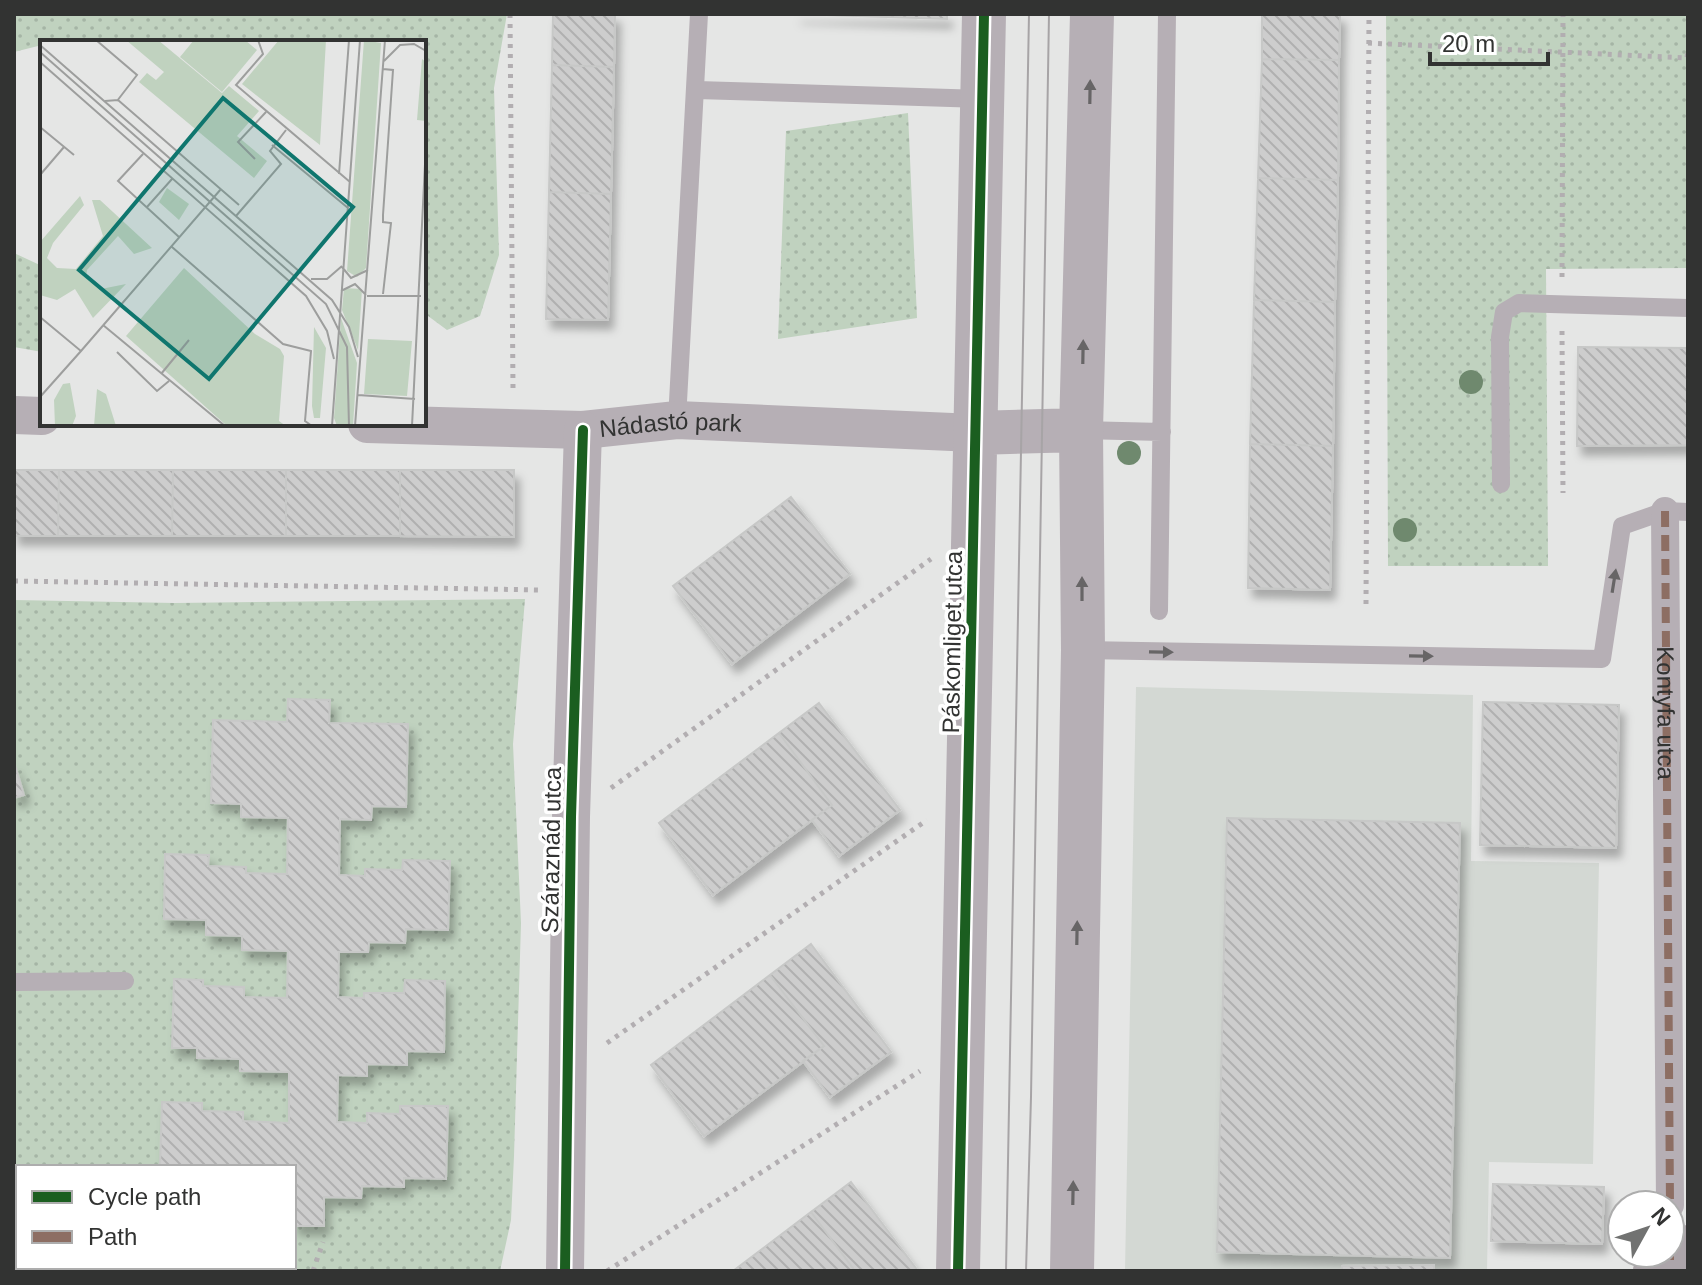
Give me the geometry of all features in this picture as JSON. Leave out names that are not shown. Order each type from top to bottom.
[{"type":"street","name":"Páskomliget utca","points":[[958,1271],[984,14]]},
{"type":"street","points":[[1072,1271],[1083,650],[1081,430],[1092,14]]},
{"type":"street","points":[[14,415],[40,416]]},
{"type":"street","name":"Nádastó park","points":[[426,426],[583,430],[677,420],[975,433]]},
{"type":"street","name":"Száraznád utca","points":[[565,1271],[571,817],[583,430]]},
{"type":"street","points":[[975,433],[1081,430]]},
{"type":"street","name":"Kontyfa utca","points":[[1670,1189],[1677,511]]},
{"type":"lane","points":[[677,420],[699,14]]},
{"type":"lane","points":[[1159,611],[1167,14]]},
{"type":"lane","points":[[697,90],[982,99]]},
{"type":"lane","points":[[1501,484],[1500,337],[1504,312],[1519,303],[1688,308]]},
{"type":"lane","points":[[1081,430],[1162,432]]},
{"type":"lane","points":[[1083,650],[1602,659],[1622,526],[1677,511]]},
{"type":"lane","points":[[14,982],[125,981]]},
{"type":"path","points":[[510,14],[514,428]]},
{"type":"path","points":[[1366,604],[1369,14]]},
{"type":"path","points":[[1563,14],[1563,493]]},
{"type":"path","points":[[1368,43],[1687,58],[1688,48]]},
{"type":"path","points":[[571,817],[939,553]]},
{"type":"path","points":[[14,581],[578,591]]},
{"type":"path","points":[[567,1070],[937,814]]},
{"type":"path","points":[[607,1271],[930,1064]]},
{"type":"path","points":[[313,1271],[323,1242]]},
{"type":"shaded area","points":[[1136,687],[1473,695],[1471,861],[1599,863],[1593,1164],[1489,1162],[1487,1271],[1125,1271]]},
{"type":"green space","points":[[14,14],[507,14],[494,88],[499,255],[480,316],[447,330],[426,314],[426,40],[40,40],[40,46],[14,52]]},
{"type":"green space","points":[[1386,14],[1688,14],[1688,268],[1546,269],[1548,566],[1388,566]]},
{"type":"green space","points":[[908,113],[917,318],[778,339],[786,131]]},
{"type":"green space","points":[[14,253],[40,265],[40,352],[14,347]]},
{"type":"green space","points":[[525,599],[513,744],[521,923],[514,1156],[511,1220],[500,1271],[14,1271],[14,600],[175,603]]},
{"type":"building","points":[[553,14],[615,14],[614,67],[552,65]]},
{"type":"building","points":[[795,14],[947,14],[947,19]]},
{"type":"building","points":[[1262,14],[1340,14],[1339,60],[1262,59]]},
{"type":"building","points":[[1262,59],[1339,60],[1338,180],[1258,178]]},
{"type":"building","points":[[552,65],[614,67],[611,194],[549,192]]},
{"type":"building","points":[[1258,178],[1338,180],[1335,302],[1254,300]]},
{"type":"building","points":[[549,192],[611,194],[608,320],[546,319]]},
{"type":"building","points":[[1254,300],[1335,302],[1333,446],[1250,444]]},
{"type":"building","points":[[1578,347],[1688,348],[1688,445],[1577,446]]},
{"type":"building","points":[[1250,444],[1333,446],[1330,590],[1248,588]]},
{"type":"building","points":[[14,470],[59,470],[58,536],[14,536]]},
{"type":"building","points":[[59,470],[173,470],[172,536],[58,536]]},
{"type":"building","points":[[173,470],[286,470],[286,536],[172,536]]},
{"type":"building","points":[[286,470],[400,470],[400,536],[286,536]]},
{"type":"building","points":[[400,470],[514,470],[514,537],[400,536]]},
{"type":"building","points":[[791,497],[850,574],[732,664],[673,586]]},
{"type":"building","points":[[288,699],[330,700],[329,723],[408,724],[406,807],[372,806],[371,820],[340,819],[339,875],[365,876],[365,869],[402,870],[403,860],[450,861],[448,930],[406,929],[405,943],[369,942],[368,952],[339,952],[338,997],[364,998],[364,993],[404,993],[405,980],[445,981],[444,1052],[407,1051],[407,1065],[367,1064],[367,1076],[338,1075],[337,1122],[367,1123],[367,1113],[400,1114],[400,1106],[448,1106],[446,1179],[404,1178],[404,1187],[362,1186],[361,1198],[324,1197],[324,1226],[296,1226],[296,1165],[160,1165],[162,1102],[202,1103],[202,1111],[243,1112],[243,1121],[289,1123],[289,1072],[240,1071],[240,1059],[197,1058],[197,1048],[172,1048],[174,979],[203,980],[203,986],[244,987],[244,997],[287,998],[288,951],[242,950],[242,936],[206,935],[206,920],[164,919],[165,854],[209,855],[208,866],[246,867],[246,873],[287,874],[288,818],[241,817],[241,804],[211,803],[213,720],[287,722]]},
{"type":"building","points":[[1483,702],[1619,705],[1616,848],[1480,845]]},
{"type":"building","points":[[819,703],[900,810],[839,856],[812,820],[832,805],[779,733]]},
{"type":"building","points":[[779,733],[832,805],[713,895],[659,823]]},
{"type":"building","points":[[14,762],[24,795],[14,798]]},
{"type":"building","points":[[1227,818],[1460,823],[1450,1258],[1217,1252]]},
{"type":"building","points":[[811,944],[891,1052],[830,1097],[803,1061],[824,1046],[770,975]]},
{"type":"building","points":[[770,975],[824,1046],[704,1136],[651,1065]]},
{"type":"building","points":[[851,1182],[918,1271],[855,1271],[811,1212]]},
{"type":"building","points":[[1493,1184],[1604,1187],[1602,1244],[1491,1241]]},
{"type":"building","points":[[811,1212],[855,1271],[733,1271]]},
{"type":"building","points":[[1434,1265],[1434,1271],[1342,1271],[1342,1266]]},
{"type":"tram line","points":[[1006,1271],[1029,14]]},
{"type":"tram line","points":[[1026,1271],[1049,14]]},
{"type":"marked path","points":[[1665,511],[1670,1189]]},
{"type":"cycle path","points":[[958,1271],[984,14]]},
{"type":"cycle path","points":[[565,1271],[571,817],[583,430]]}]
